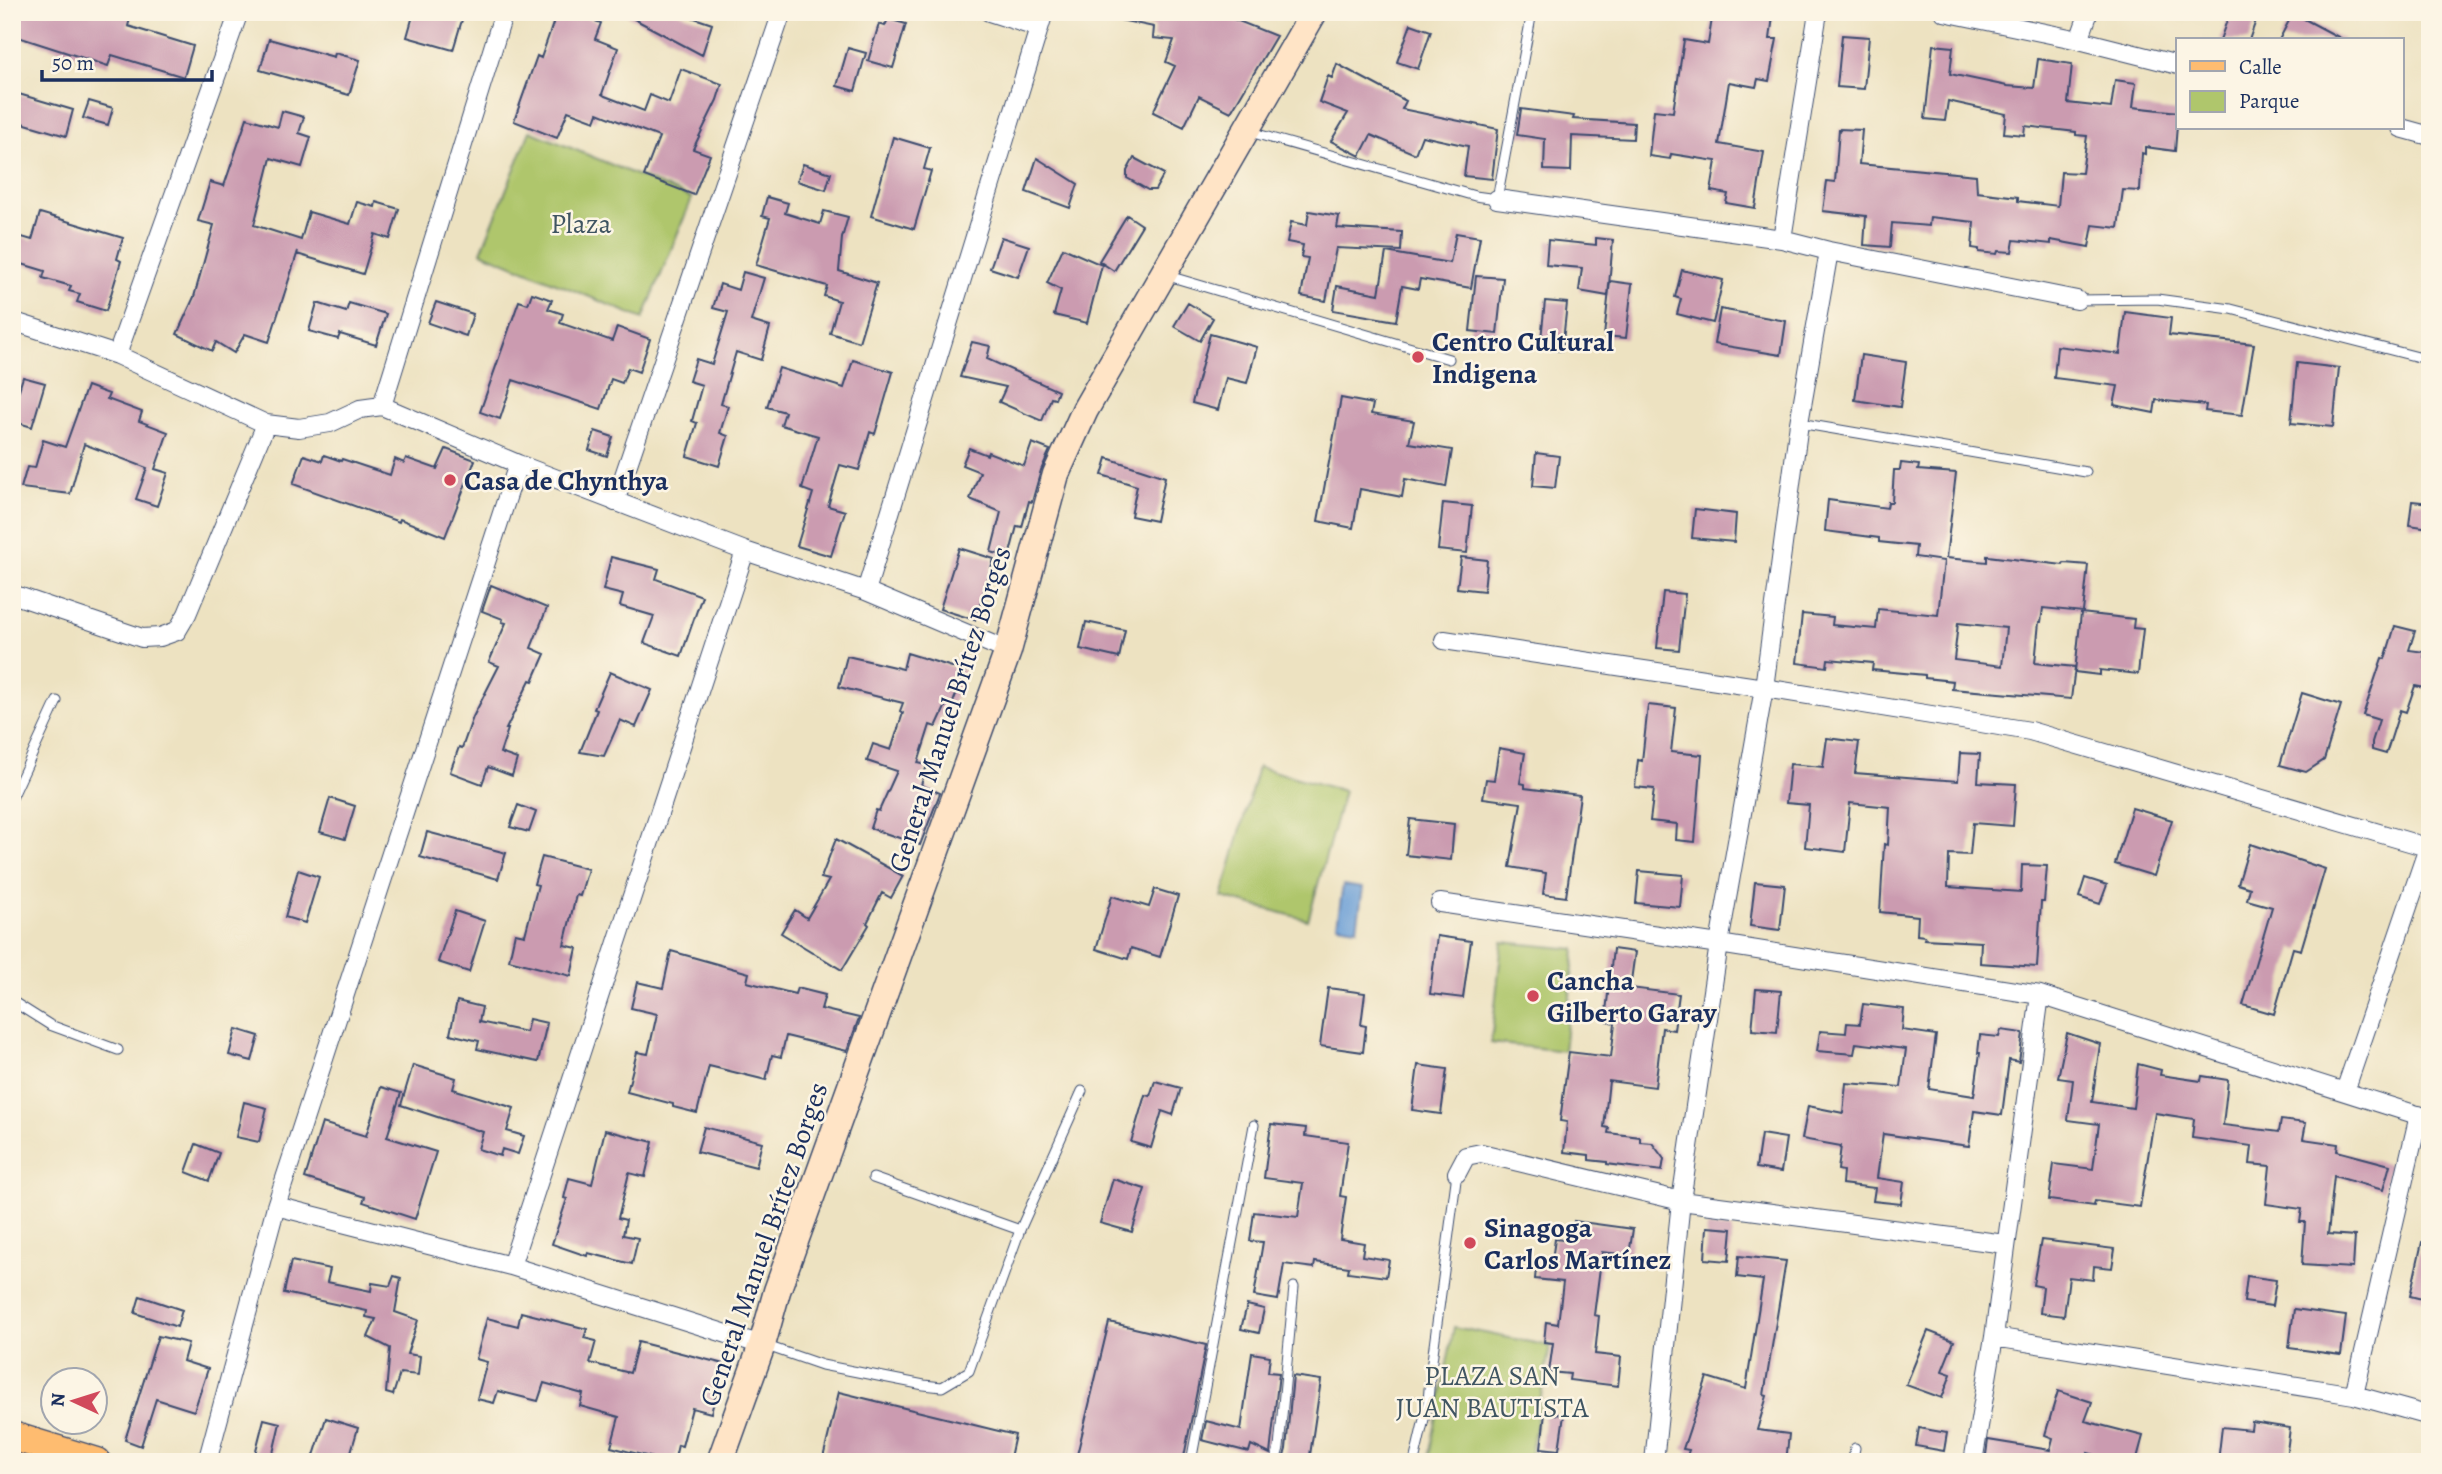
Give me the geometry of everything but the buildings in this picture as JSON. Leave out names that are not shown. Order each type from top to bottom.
[{"type":"main road","points":[[12,1436],[97,1462]]},
{"type":"street","points":[[117,355],[239,12]]},
{"type":"street","points":[[382,406],[504,12]]},
{"type":"street","points":[[615,502],[782,12]]},
{"type":"street","points":[[866,591],[1041,20],[989,12]]},
{"type":"street","name":"General Manuel Brítez Borges","points":[[720,1462],[762,1345],[777,1290],[1008,651],[1056,474],[1085,410],[1314,12]]},
{"type":"street","points":[[1782,239],[1818,12]]},
{"type":"street","points":[[1944,12],[2079,40],[2176,64]]},
{"type":"street","points":[[2079,40],[2089,12]]},
{"type":"street","points":[[2404,129],[2430,136]]},
{"type":"street","points":[[1497,199],[1782,239],[1829,251],[2077,300]]},
{"type":"street","points":[[1654,1462],[1681,1200],[1719,944],[1765,688],[1799,423],[1829,251]]},
{"type":"street","points":[[12,321],[117,355],[266,424],[299,428],[330,423],[360,410],[382,406],[615,502],[745,551],[866,591],[1008,651]]},
{"type":"street","points":[[12,594],[142,638],[160,637],[177,631],[187,614],[266,424]]},
{"type":"street","points":[[207,1462],[276,1206],[518,464]]},
{"type":"street","points":[[511,1266],[745,551]]},
{"type":"street","points":[[1444,640],[2030,731],[2429,846],[2345,1091]]},
{"type":"street","points":[[1440,903],[2040,995],[2424,1117],[2354,1395]]},
{"type":"street","points":[[1973,1462],[1994,1337],[2040,995]]},
{"type":"street","points":[[1457,1173],[1466,1156],[1481,1153],[1681,1200],[2005,1244]]},
{"type":"street","points":[[276,1206],[511,1266],[762,1345]]},
{"type":"street","points":[[1994,1337],[2354,1395],[2430,1416]]},
{"type":"lane","points":[[1246,131],[1475,196],[1497,199],[1532,12]]},
{"type":"lane","points":[[1163,274],[1449,359]]},
{"type":"lane","points":[[2077,300],[2157,299],[2231,309],[2430,360]]},
{"type":"lane","points":[[1799,423],[2086,472]]},
{"type":"lane","points":[[12,798],[57,701]]},
{"type":"lane","points":[[12,1001],[50,1025],[118,1050]]},
{"type":"lane","points":[[762,1345],[822,1364],[924,1385],[942,1387],[969,1371],[1020,1230],[1082,1091]]},
{"type":"lane","points":[[1191,1462],[1254,1125]]},
{"type":"lane","points":[[1414,1462],[1428,1402],[1457,1173]]},
{"type":"lane","points":[[873,1178],[1020,1230]]},
{"type":"lane","points":[[1276,1462],[1294,1287]]},
{"type":"lane","points":[[1852,1462],[1855,1448]]},
{"type":"green space","name":"Plaza","points":[[530,131],[692,198],[643,319],[481,252]]},
{"type":"green space","points":[[1258,767],[1344,791],[1308,920],[1222,897]]},
{"type":"green space","name":"Cancha Gilberto Garay","points":[[1502,942],[1575,949],[1564,1051],[1491,1043]]},
{"type":"green space","name":"PLAZA SAN JUAN BAUTISTA","points":[[1454,1327],[1550,1346],[1529,1462],[1428,1462]]},
{"type":"water","points":[[1343,885],[1363,888],[1357,928],[1337,925]]},
{"type":"place","name":"Centro Cultural Indigena","points":[[1418,357]]},
{"type":"place","name":"Casa de Chynthya","points":[[450,480]]},
{"type":"place","name":"Cancha Gilberto Garay","points":[[1533,996]]},
{"type":"place","name":"Sinagoga Carlos Martínez","points":[[1470,1243]]}]
